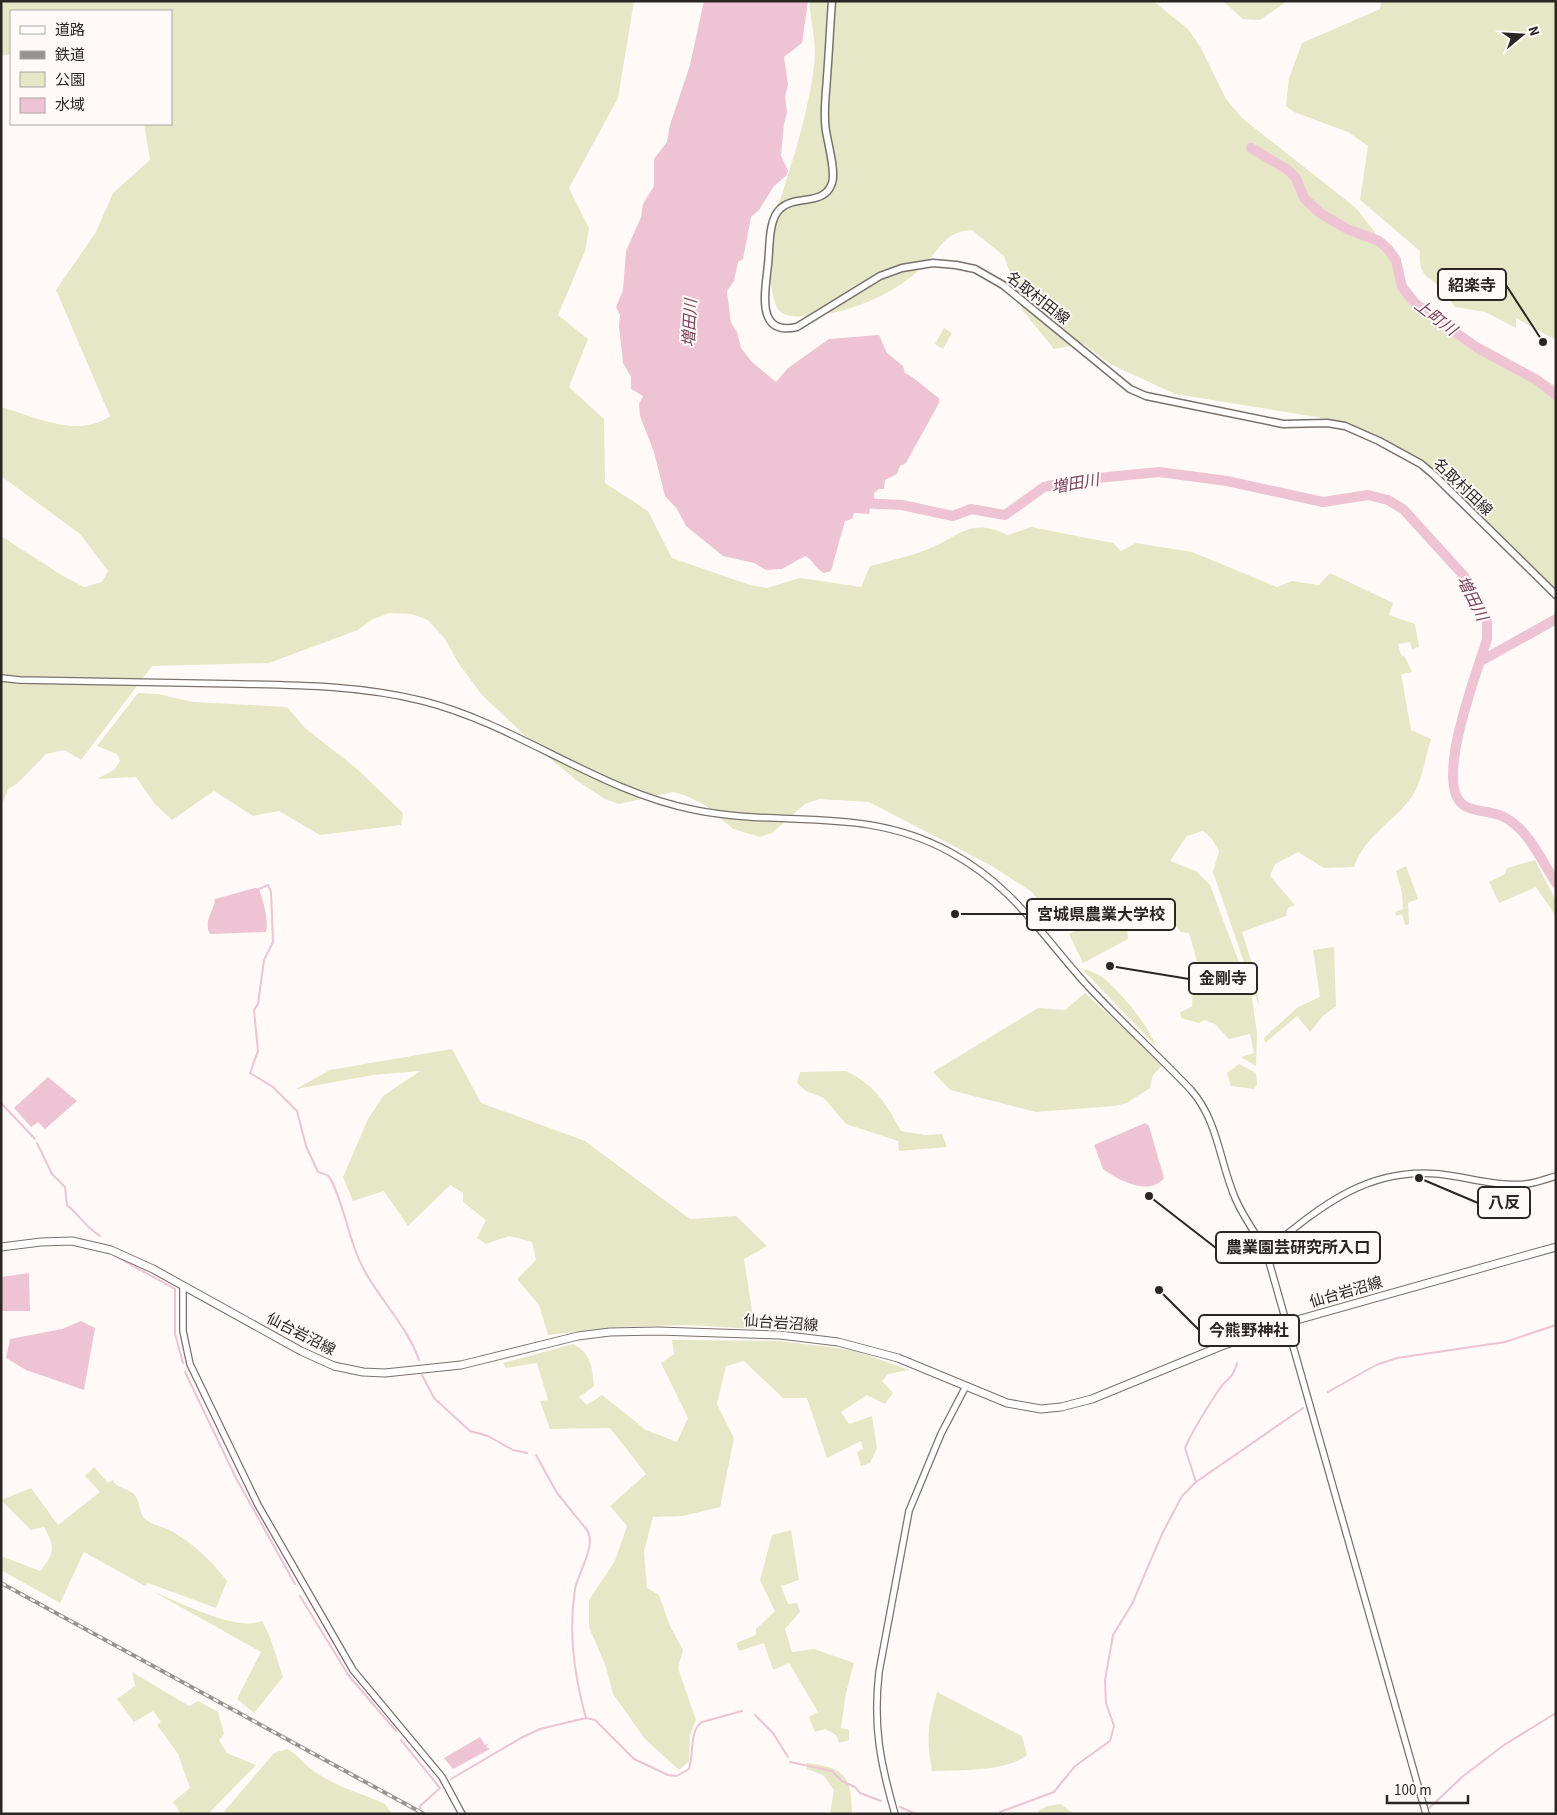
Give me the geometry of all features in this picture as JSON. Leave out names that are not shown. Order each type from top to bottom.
[{"type":"main road","name":"名取村田線","points":[[832,1],[825,127],[832,183],[827,192],[818,199],[790,202],[779,209],[771,228],[764,305],[770,320],[777,327],[796,328],[880,276],[902,268],[933,264],[975,270],[1004,285],[1130,389],[1146,396],[1271,422],[1327,423],[1345,426],[1421,464],[1556,595]]},
{"type":"main road","name":"仙台岩沼線","points":[[1,1247],[54,1241],[87,1243],[126,1255],[301,1351],[334,1366],[363,1372],[385,1373],[461,1365],[578,1336],[658,1331],[790,1335],[838,1342],[923,1366],[966,1386],[1021,1406],[1042,1409],[1061,1407],[1092,1399],[1219,1347],[1288,1323],[1556,1247]]},
{"type":"street","points":[[1,678],[339,687],[424,702],[475,718],[581,769],[660,801],[719,814],[862,823],[921,838],[978,869],[1013,899],[1086,983],[1198,1098],[1215,1131],[1236,1200],[1266,1250],[1425,1812]]},
{"type":"street","points":[[1266,1250],[1342,1195],[1372,1180],[1390,1175],[1414,1172],[1526,1184],[1556,1176]]},
{"type":"street","points":[[183,1286],[183,1331],[190,1364],[258,1505],[353,1670],[442,1777],[462,1814]]},
{"type":"street","points":[[895,1814],[877,1742],[876,1698],[878,1672],[909,1511],[941,1434],[966,1386]]},
{"type":"green space","points":[[1,1],[634,1],[618,98],[569,188],[589,228],[585,251],[558,315],[588,339],[569,387],[604,419],[605,483],[648,511],[672,558],[750,585],[767,588],[800,578],[861,587],[870,566],[926,550],[965,530],[984,528],[1008,535],[1031,527],[1113,543],[1121,551],[1136,543],[1192,552],[1277,587],[1292,581],[1319,585],[1330,573],[1393,603],[1389,615],[1415,624],[1419,647],[1412,649],[1410,642],[1398,644],[1401,655],[1405,657],[1412,672],[1401,674],[1411,730],[1431,739],[1424,768],[1413,795],[1406,805],[1366,845],[1354,867],[1324,868],[1298,852],[1275,864],[1270,876],[1295,905],[1288,908],[1286,916],[1242,932],[1253,967],[1259,1006],[1213,872],[1219,851],[1212,839],[1203,831],[1187,836],[1170,861],[1196,871],[1210,885],[1252,997],[1257,1034],[1256,1066],[1241,1057],[1254,1053],[1250,1034],[1229,1039],[1215,1024],[1204,1020],[1199,1023],[1181,1018],[1180,1012],[1192,1007],[1193,981],[1200,972],[1189,933],[1181,932],[1171,920],[1142,904],[1062,930],[1032,892],[992,866],[869,802],[819,799],[805,804],[772,833],[760,837],[733,829],[703,804],[673,792],[619,804],[605,799],[576,780],[547,756],[482,695],[459,664],[445,639],[428,620],[412,614],[390,613],[373,619],[358,630],[269,663],[152,666],[81,760],[64,750],[46,754],[18,783],[8,789],[1,807],[1,536],[63,576],[84,587],[102,582],[108,571],[80,534],[1,476],[1,407],[42,420],[71,426],[98,423],[110,416],[56,290],[96,232],[113,193],[150,160],[144,125],[172,125],[172,10],[10,10],[10,54],[1,56]]},
{"type":"green space","points":[[809,1],[1153,1],[1188,29],[1201,48],[1226,99],[1242,118],[1356,208],[1374,231],[1414,300],[1444,316],[1459,334],[1556,386],[1556,589],[1506,546],[1430,466],[1378,439],[1335,420],[1175,394],[1110,364],[1084,344],[1054,349],[1023,311],[1004,256],[972,230],[962,231],[948,238],[909,279],[869,302],[840,311],[810,316],[793,316],[781,312],[775,302],[770,280],[769,231],[771,219],[782,195],[797,145],[812,82],[815,50]]},
{"type":"green space","points":[[1223,1],[1287,1],[1260,20],[1243,19]]},
{"type":"green space","points":[[1381,1],[1556,1],[1556,340],[1516,318],[1516,328],[1485,312],[1455,307],[1443,290],[1422,271],[1420,251],[1360,200],[1368,146],[1348,132],[1294,112],[1286,106],[1289,78],[1302,43],[1380,9]]},
{"type":"green space","points":[[944,328],[952,333],[943,349],[935,344]]},
{"type":"green space","points":[[138,693],[158,694],[193,702],[287,707],[305,728],[356,768],[403,813],[401,825],[320,835],[279,811],[253,816],[214,791],[172,820],[154,803],[136,777],[97,779],[114,770],[120,761],[117,754],[97,746]]},
{"type":"green space","points":[[1535,860],[1556,901],[1556,916],[1536,887],[1499,903],[1489,882],[1505,874],[1507,868]]},
{"type":"green space","points":[[1406,866],[1418,899],[1408,903],[1409,924],[1405,925],[1402,914],[1396,916],[1395,912],[1403,909],[1402,893],[1396,871]]},
{"type":"green space","points":[[1126,912],[1128,939],[1083,963],[1069,934],[1094,922]]},
{"type":"green space","points":[[1334,947],[1336,1006],[1323,1016],[1310,1032],[1297,1016],[1265,1043],[1264,1038],[1298,1007],[1320,997],[1313,950]]},
{"type":"green space","points":[[1081,968],[1104,978],[1120,994],[1141,1020],[1156,1046]]},
{"type":"green space","points":[[1085,993],[1163,1065],[1153,1075],[1150,1088],[1127,1103],[1115,1106],[1036,1112],[950,1090],[933,1072],[1038,1008],[1065,1010]]},
{"type":"green space","points":[[452,1049],[481,1103],[585,1141],[690,1219],[736,1216],[767,1246],[744,1259],[755,1329],[688,1325],[619,1327],[548,1335],[539,1305],[517,1279],[536,1260],[532,1242],[509,1236],[486,1244],[477,1238],[486,1220],[463,1202],[463,1193],[450,1185],[408,1226],[384,1191],[353,1201],[343,1177],[368,1119],[383,1096],[420,1071],[373,1075],[296,1089],[330,1070]]},
{"type":"green space","points":[[1239,1064],[1256,1073],[1257,1085],[1254,1089],[1231,1086],[1227,1073]]},
{"type":"green space","points":[[846,1071],[865,1083],[879,1096],[901,1131],[925,1135],[942,1134],[947,1147],[899,1151],[898,1141],[846,1124],[824,1098],[806,1091],[797,1083],[800,1072]]},
{"type":"green space","points":[[672,1340],[780,1341],[853,1350],[909,1370],[888,1374],[882,1381],[893,1393],[885,1404],[867,1395],[841,1412],[849,1424],[872,1416],[877,1448],[870,1463],[861,1466],[857,1452],[863,1449],[861,1441],[827,1458],[807,1398],[783,1398],[744,1361],[726,1366],[717,1404],[734,1438],[720,1507],[683,1516],[653,1517],[644,1551],[647,1588],[659,1595],[670,1626],[683,1650],[678,1668],[696,1720],[690,1735],[689,1761],[679,1770],[645,1739],[613,1694],[606,1667],[589,1627],[589,1600],[615,1561],[627,1526],[610,1506],[646,1474],[610,1428],[550,1429],[540,1401],[548,1400],[537,1363],[506,1368],[503,1363],[573,1344],[584,1352],[590,1361],[594,1386],[579,1397],[587,1405],[602,1395],[646,1430],[677,1442],[688,1418],[661,1363],[674,1354]]},
{"type":"green space","points":[[94,1467],[108,1483],[112,1480],[116,1485],[134,1495],[137,1498],[142,1515],[151,1523],[170,1530],[181,1537],[215,1566],[227,1581],[216,1608],[148,1583],[145,1586],[84,1552],[60,1603],[1,1570],[1,1556],[40,1571],[51,1555],[52,1545],[44,1527],[31,1530],[1,1500],[31,1488],[58,1525],[100,1492],[85,1476]]},
{"type":"green space","points":[[791,1530],[799,1580],[781,1586],[788,1604],[797,1603],[800,1612],[785,1629],[792,1652],[814,1649],[854,1663],[846,1693],[841,1728],[849,1730],[849,1740],[839,1743],[836,1735],[825,1729],[815,1732],[809,1717],[818,1712],[789,1663],[773,1670],[764,1643],[739,1651],[736,1643],[756,1635],[756,1629],[775,1611],[760,1580],[772,1535]]},
{"type":"green space","points":[[154,1592],[223,1619],[238,1623],[262,1621],[270,1637],[283,1677],[254,1713],[237,1699],[261,1652]]},
{"type":"green space","points":[[132,1672],[189,1706],[198,1701],[218,1712],[224,1734],[219,1740],[227,1753],[256,1765],[208,1814],[181,1814],[173,1802],[190,1788],[178,1754],[157,1725],[161,1722],[153,1711],[134,1722],[117,1699],[135,1686]]},
{"type":"green space","points":[[937,1692],[1022,1736],[1027,1755],[1007,1765],[981,1769],[932,1771],[929,1731]]},
{"type":"green space","points":[[287,1749],[325,1778],[385,1804],[392,1814],[222,1814],[274,1753]]},
{"type":"green space","points":[[807,1763],[830,1768],[844,1776],[850,1791],[852,1814],[830,1814],[834,1790],[823,1775],[807,1769]]},
{"type":"green space","points":[[1061,1804],[1074,1814],[1038,1814],[1038,1811],[1047,1806]]},
{"type":"water","points":[[704,1],[808,1],[802,43],[784,57],[788,84],[785,97],[787,112],[781,155],[788,171],[786,176],[774,186],[759,210],[751,217],[743,259],[738,262],[734,281],[727,291],[731,323],[737,332],[741,348],[752,362],[776,382],[788,368],[829,339],[879,335],[887,353],[903,366],[905,373],[939,398],[939,403],[906,463],[900,466],[897,474],[885,480],[884,489],[879,489],[874,493],[874,500],[871,501],[869,514],[854,513],[852,519],[845,521],[831,571],[824,573],[805,556],[782,569],[766,570],[754,563],[723,556],[686,526],[677,509],[665,496],[654,452],[640,416],[639,404],[643,396],[631,389],[631,377],[623,363],[619,326],[620,315],[616,307],[623,290],[626,251],[641,217],[643,204],[654,186],[654,159],[667,142],[670,125],[690,65]]},
{"type":"water","points":[[255,888],[259,889],[264,904],[267,921],[266,932],[210,934],[208,921],[215,899]]},
{"type":"water","points":[[48,1077],[77,1101],[45,1129],[38,1122],[31,1127],[14,1108]]},
{"type":"water","points":[[1145,1123],[1149,1126],[1164,1178],[1158,1184],[1150,1186],[1134,1185],[1125,1182],[1103,1169],[1094,1145]]},
{"type":"water","points":[[29,1273],[30,1311],[1,1311],[1,1277]]},
{"type":"water","points":[[81,1321],[95,1328],[84,1390],[26,1370],[6,1358],[10,1339],[62,1329]]},
{"type":"water","points":[[480,1737],[485,1745],[489,1743],[486,1747],[490,1749],[453,1769],[444,1758]]},
{"type":"waterway","name":"上町川","points":[[1251,148],[1288,170],[1296,178],[1304,198],[1320,213],[1347,229],[1379,241],[1388,249],[1396,260],[1402,287],[1415,303],[1476,347],[1537,380],[1556,395]]},
{"type":"waterway","name":"増田川","points":[[858,503],[902,505],[953,516],[971,509],[1005,515],[1044,487],[1077,480],[1159,472],[1227,481],[1323,502],[1368,495],[1388,500],[1403,509],[1464,576],[1477,598],[1487,622],[1487,639],[1460,726],[1455,752],[1453,776],[1456,795],[1465,806],[1502,816],[1519,828],[1527,836],[1556,883]]},
{"type":"waterway","name":"上町川","points":[[1481,661],[1556,619]]},
{"type":"waterway","points":[[257,890],[268,885],[271,892],[273,942],[264,960],[258,1004],[254,1010],[258,1051],[250,1073],[273,1087],[297,1111],[306,1146],[318,1172],[327,1175],[332,1181],[362,1266],[413,1345],[419,1360]]},
{"type":"waterway","points":[[1,1103],[35,1139]]},
{"type":"waterway","points":[[37,1143],[52,1174],[65,1187],[67,1205],[100,1236]]},
{"type":"waterway","points":[[110,1253],[175,1289],[175,1334],[183,1363]]},
{"type":"waterway","points":[[1328,1392],[1376,1365],[1397,1358],[1505,1342],[1556,1325]]},
{"type":"waterway","points":[[1196,1482],[1185,1448],[1200,1419],[1221,1387],[1231,1377],[1237,1363]]},
{"type":"waterway","points":[[185,1372],[236,1478],[295,1584]]},
{"type":"waterway","points":[[422,1375],[434,1398],[470,1431],[488,1436],[513,1450],[527,1453]]},
{"type":"waterway","points":[[1000,1812],[1054,1792],[1075,1766],[1110,1741],[1114,1726],[1106,1703],[1105,1680],[1113,1635],[1132,1604],[1162,1534],[1182,1496],[1196,1482],[1303,1408]]},
{"type":"waterway","points":[[536,1455],[557,1493],[587,1530],[589,1536],[590,1543],[586,1559],[575,1589],[572,1622],[575,1670],[586,1718]]},
{"type":"waterway","points":[[300,1596],[349,1676],[396,1731]]},
{"type":"waterway","points":[[451,1779],[540,1729],[586,1718],[595,1720],[634,1759],[668,1775],[677,1776],[689,1769],[693,1737],[698,1726],[702,1722],[742,1711]]},
{"type":"waterway","points":[[1423,1814],[1462,1777],[1504,1745],[1556,1713]]},
{"type":"waterway","points":[[755,1715],[773,1733],[788,1757]]},
{"type":"waterway","points":[[401,1740],[440,1788],[420,1806],[421,1814]]},
{"type":"waterway","points":[[790,1762],[832,1771],[842,1781],[855,1787],[860,1793],[881,1801]]},
{"type":"waterway","points":[[900,1807],[916,1814]]},
{"type":"railway","points":[[1,1583],[424,1814]]},
{"type":"place","name":"紹楽寺","points":[[1543,342]]},
{"type":"place","name":"宮城県農業大学校","points":[[955,914]]},
{"type":"place","name":"金剛寺","points":[[1110,966]]},
{"type":"place","name":"八反","points":[[1419,1178]]},
{"type":"place","name":"農業園芸研究所入口","points":[[1149,1196]]},
{"type":"place","name":"今熊野神社","points":[[1159,1290]]}]
